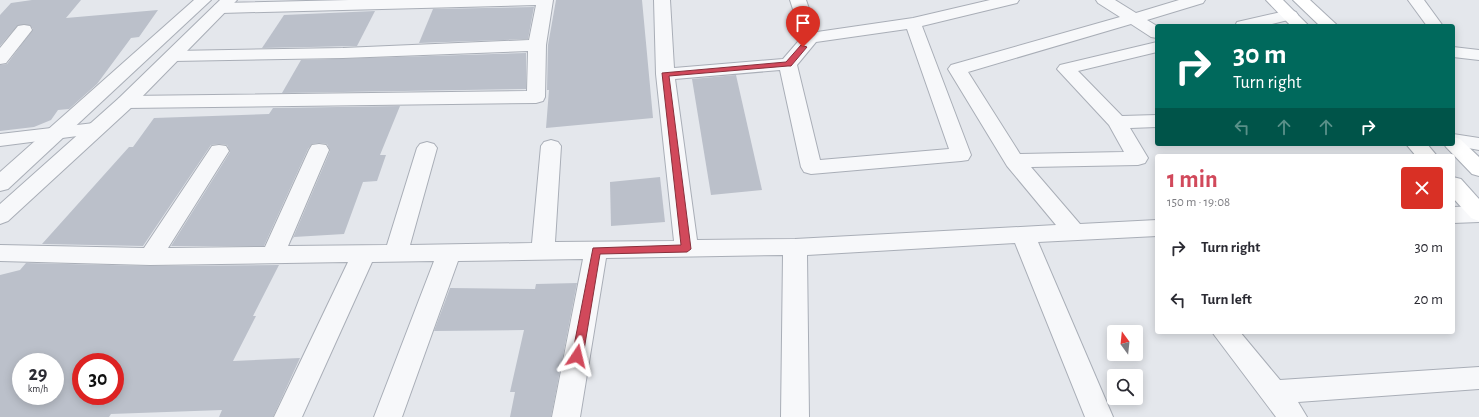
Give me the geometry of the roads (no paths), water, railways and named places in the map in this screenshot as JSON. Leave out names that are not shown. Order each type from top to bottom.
[{"type":"main road","points":[[1274,0],[1295,20]]},
{"type":"main road","points":[[1301,0],[1328,24]]},
{"type":"main road","points":[[1455,143],[1479,169]]},
{"type":"main road","points":[[1418,146],[1425,154]]},
{"type":"main road","points":[[1455,186],[1479,213]]},
{"type":"street","points":[[0,184],[203,0]]},
{"type":"street","points":[[0,216],[94,129],[126,102],[225,4],[545,0],[537,45],[536,97],[126,102]]},
{"type":"street","points":[[662,0],[665,74],[687,249]]},
{"type":"street","points":[[798,0],[811,38]]},
{"type":"street","points":[[665,74],[788,64],[811,38],[913,23],[1011,0]]},
{"type":"street","points":[[1104,0],[1155,32]]},
{"type":"street","points":[[1074,232],[1014,161],[957,69],[1197,0]]},
{"type":"street","points":[[1416,0],[1434,24]]},
{"type":"street","points":[[1260,24],[1295,20]]},
{"type":"street","points":[[788,64],[811,167],[961,155],[913,23]]},
{"type":"street","points":[[0,60],[24,30]]},
{"type":"street","points":[[174,56],[343,54],[537,45]]},
{"type":"street","points":[[1014,161],[1138,158],[1116,122],[1066,70],[1155,48]]},
{"type":"street","points":[[1455,51],[1479,55]]},
{"type":"street","points":[[1116,122],[1155,121]]},
{"type":"street","points":[[0,140],[94,129]]},
{"type":"street","points":[[1455,141],[1479,144]]},
{"type":"street","points":[[543,251],[550,146]]},
{"type":"street","points":[[396,252],[427,148]]},
{"type":"street","points":[[273,255],[319,150]]},
{"type":"street","points":[[150,256],[219,151]]},
{"type":"street","points":[[1455,215],[1479,213]]},
{"type":"street","points":[[0,253],[150,256],[795,247],[1150,228],[1155,241]]},
{"type":"street","points":[[1023,235],[1099,417]]},
{"type":"street","points":[[795,247],[795,417]]},
{"type":"street","points":[[566,417],[596,250]]},
{"type":"street","points":[[388,417],[449,252]]},
{"type":"street","points":[[288,417],[364,254]]},
{"type":"street","points":[[1227,334],[1293,417]]},
{"type":"street","points":[[1273,392],[1479,378]]}]
